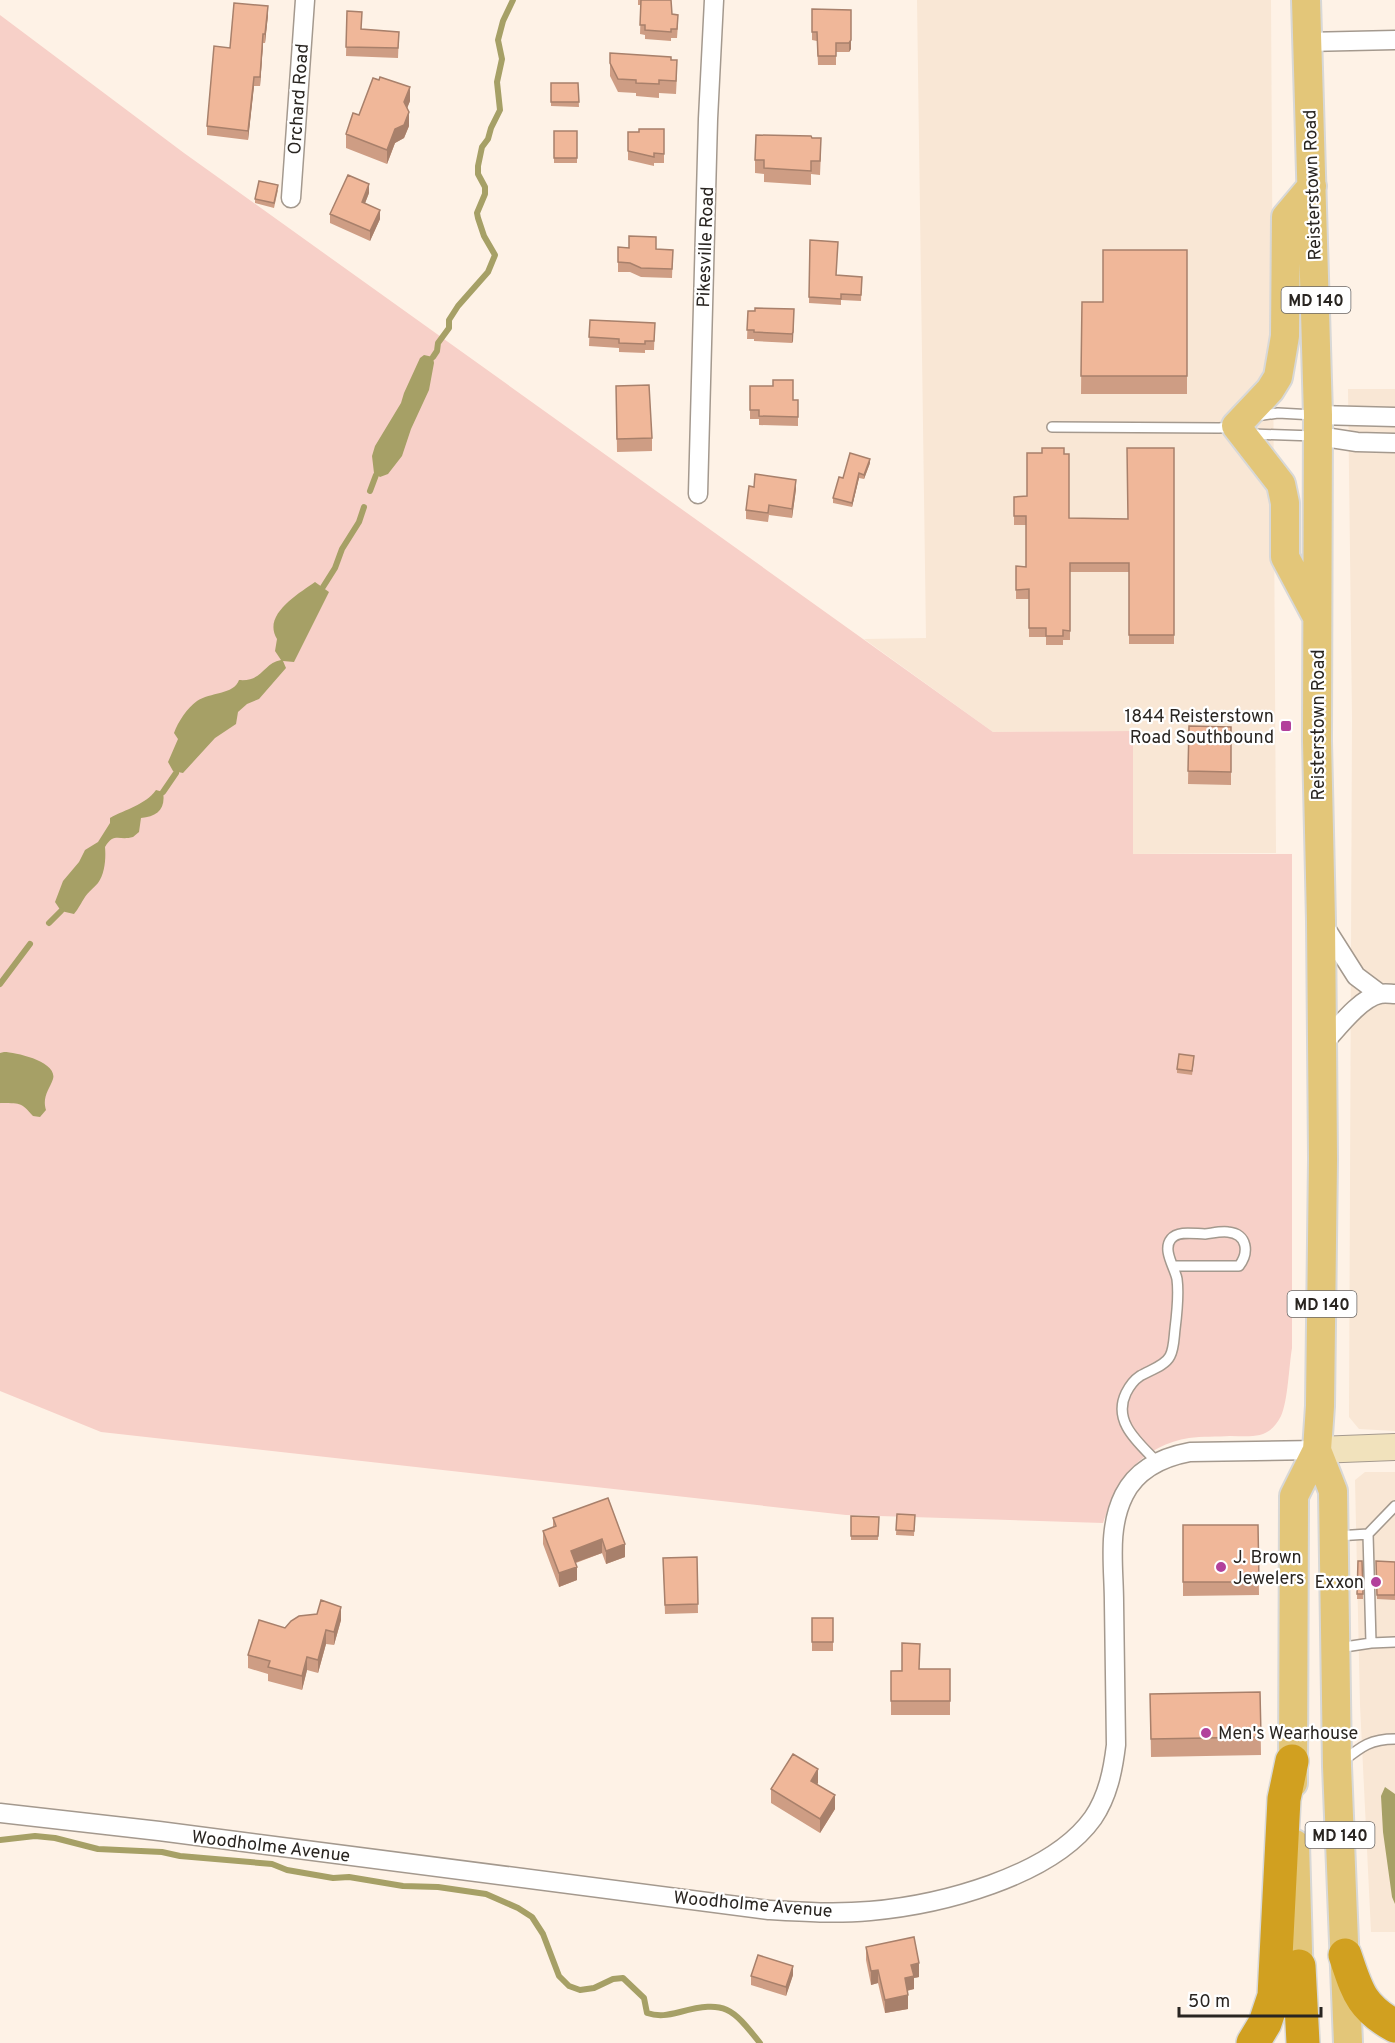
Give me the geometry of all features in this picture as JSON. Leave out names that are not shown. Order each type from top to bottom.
[{"type":"highway","points":[[1253,2043],[1265,2023],[1274,1996],[1284,1799],[1292,1761]]},
{"type":"highway","points":[[1345,1955],[1358,1992],[1368,2007],[1395,2026]]},
{"type":"highway","points":[[1299,1966],[1303,2043]]},
{"type":"main road","name":"Reisterstown Road","points":[[1298,2043],[1299,1966],[1292,1761],[1294,1496],[1317,1450],[1320,1406],[1323,1044],[1317,741],[1318,426],[1306,0]]},
{"type":"main road","points":[[1312,186],[1286,217],[1286,336],[1278,377],[1270,390],[1236,426],[1281,484],[1285,504],[1285,557],[1318,619]]},
{"type":"main road","name":"Reisterstown Road","points":[[1317,1450],[1333,1491],[1337,1766],[1348,2043]]},
{"type":"street","name":"Orchard Road","points":[[291,198],[305,0]]},
{"type":"street","name":"Pikesville Road","points":[[698,494],[714,0]]},
{"type":"street","points":[[1306,42],[1395,40]]},
{"type":"street","points":[[1318,426],[1395,417]]},
{"type":"street","points":[[1318,426],[1357,442],[1395,443]]},
{"type":"street","points":[[1321,921],[1356,976],[1388,994]]},
{"type":"street","points":[[1323,1044],[1358,1006],[1388,994]]},
{"type":"street","points":[[1317,1450],[1395,1447]]},
{"type":"street","name":"Woodholme Avenue","points":[[0,1813],[159,1831],[770,1910],[821,1913],[872,1911],[922,1903],[967,1892],[1010,1877],[1038,1864],[1060,1850],[1093,1818],[1104,1800],[1113,1771],[1116,1745],[1113,1531],[1124,1495],[1139,1477],[1157,1462],[1171,1456],[1190,1452],[1317,1450]]},
{"type":"lane","points":[[1052,427],[1220,428],[1236,426],[1258,415],[1318,426]]},
{"type":"lane","points":[[1236,426],[1254,435],[1318,426]]},
{"type":"lane","points":[[1157,1462],[1124,1425],[1121,1413],[1122,1401],[1127,1389],[1137,1378],[1165,1363],[1171,1354],[1177,1313],[1177,1279],[1173,1266],[1168,1245],[1171,1238],[1179,1234],[1229,1232],[1238,1236],[1246,1248],[1245,1258],[1239,1266],[1173,1266]]},
{"type":"lane","points":[[1334,1536],[1368,1534],[1395,1506]]},
{"type":"lane","points":[[1368,1534],[1371,1643]]},
{"type":"lane","points":[[1336,1648],[1395,1642]]},
{"type":"lane","points":[[1337,1766],[1363,1746],[1378,1739],[1395,1739]]},
{"type":"shaded area","points":[[917,0],[1271,0],[1276,853],[1133,854],[1133,731],[993,732],[864,639],[926,638]]},
{"type":"shaded area","points":[[0,15],[184,153],[993,732],[1133,731],[1133,854],[1292,854],[1292,1348],[1283,1409],[1281,1416],[1271,1429],[1253,1436],[1189,1438],[1158,1448],[1127,1473],[1111,1500],[1103,1523],[846,1515],[101,1432],[0,1391]]},
{"type":"shaded area","points":[[424,355],[433,357],[434,363],[429,390],[411,429],[402,456],[388,474],[380,477],[374,473],[372,456],[375,446],[401,403],[420,358]]},
{"type":"shaded area","points":[[1348,389],[1395,389],[1395,1431],[1359,1429],[1349,1417],[1352,718]]},
{"type":"shaded area","points":[[315,582],[329,592],[294,662],[283,661],[286,668],[259,699],[247,704],[238,712],[236,724],[215,738],[183,773],[173,771],[168,762],[178,739],[174,733],[186,711],[202,698],[227,691],[239,680],[253,678],[281,660],[275,651],[277,639],[274,622],[284,606]]},
{"type":"shaded area","points":[[156,790],[163,792],[164,798],[159,811],[152,816],[141,818],[139,832],[133,837],[114,838],[108,842],[105,847],[104,871],[98,883],[86,895],[74,914],[61,911],[55,902],[63,881],[79,862],[85,850],[98,842],[110,823],[110,818],[141,803]]},
{"type":"shaded area","points":[[0,1053],[35,1059],[53,1073],[53,1079],[45,1097],[46,1110],[40,1117],[33,1116],[19,1104],[0,1103]]},
{"type":"shaded area","points":[[1365,1472],[1395,1472],[1395,1932],[1371,1932],[1360,1705],[1355,1480]]},
{"type":"shaded area","points":[[1385,1787],[1395,1794],[1395,1904],[1392,1897],[1383,1832],[1381,1796]]},
{"type":"building","points":[[641,0],[671,0],[672,14],[678,15],[677,29],[671,29],[671,32],[645,30],[645,25],[640,25]]},
{"type":"building","points":[[234,3],[268,6],[265,34],[263,34],[260,77],[254,77],[248,131],[207,126],[214,46],[230,48]]},
{"type":"building","points":[[812,9],[851,10],[851,40],[849,43],[836,43],[836,56],[818,56],[817,32],[812,32]]},
{"type":"building","points":[[347,11],[362,12],[361,29],[399,32],[398,48],[346,47]]},
{"type":"building","points":[[610,53],[671,57],[671,60],[677,60],[676,81],[659,80],[659,84],[618,79],[610,63]]},
{"type":"building","points":[[380,77],[410,87],[404,102],[409,112],[404,125],[395,129],[387,150],[346,134],[353,113],[359,115],[373,78],[379,80]]},
{"type":"building","points":[[551,83],[578,83],[579,102],[551,102]]},
{"type":"building","points":[[639,129],[664,129],[664,154],[654,153],[654,157],[628,151],[628,132],[639,132]]},
{"type":"building","points":[[554,131],[577,131],[577,158],[554,158]]},
{"type":"building","points":[[756,135],[821,138],[820,161],[811,161],[811,171],[764,168],[764,160],[755,160]]},
{"type":"building","points":[[348,175],[369,184],[362,202],[380,210],[370,231],[330,214]]},
{"type":"building","points":[[259,181],[278,185],[274,203],[255,199]]},
{"type":"building","points":[[629,236],[656,237],[656,249],[673,250],[672,269],[641,268],[630,263],[618,262],[618,247],[629,248]]},
{"type":"building","points":[[810,240],[838,242],[836,275],[862,277],[861,295],[841,294],[841,299],[809,297]]},
{"type":"building","points":[[1103,250],[1187,250],[1187,376],[1081,376],[1082,302],[1103,302]]},
{"type":"building","points":[[755,308],[794,309],[792,334],[747,330],[748,311],[755,311]]},
{"type":"building","points":[[590,320],[655,323],[654,341],[645,341],[645,344],[619,343],[619,339],[589,337]]},
{"type":"building","points":[[773,380],[793,380],[793,400],[798,400],[798,417],[759,416],[759,410],[750,410],[750,386],[773,386]]},
{"type":"building","points":[[649,385],[652,438],[617,439],[616,386]]},
{"type":"building","points":[[1042,448],[1064,448],[1064,454],[1069,454],[1069,518],[1128,519],[1127,448],[1174,448],[1174,635],[1129,635],[1129,563],[1070,563],[1070,631],[1063,630],[1063,636],[1046,636],[1046,628],[1029,628],[1029,589],[1016,590],[1016,566],[1026,567],[1026,516],[1014,516],[1014,497],[1027,496],[1027,453],[1042,453]]},
{"type":"building","points":[[850,453],[870,459],[864,475],[859,473],[852,503],[833,498],[839,477],[843,478]]},
{"type":"building","points":[[755,474],[796,480],[792,509],[769,505],[768,513],[746,510],[749,486],[754,487]]},
{"type":"building","points":[[1189,726],[1231,727],[1231,772],[1188,771]]},
{"type":"building","points":[[1179,1054],[1194,1056],[1192,1071],[1177,1069]]},
{"type":"building","points":[[608,1498],[625,1544],[606,1551],[602,1539],[571,1551],[577,1567],[559,1573],[543,1531],[556,1526],[553,1518]]},
{"type":"building","points":[[897,1514],[915,1515],[914,1531],[896,1530]]},
{"type":"building","points":[[851,1516],[879,1517],[878,1536],[851,1536]]},
{"type":"building","name":"J. Brown Jewelers","points":[[1183,1525],[1258,1525],[1259,1582],[1183,1582]]},
{"type":"building","points":[[697,1557],[698,1604],[665,1605],[663,1558]]},
{"type":"building","points":[[1358,1561],[1362,1561],[1363,1594],[1357,1594]]},
{"type":"building","points":[[1376,1561],[1395,1562],[1395,1595],[1377,1595]]},
{"type":"building","points":[[321,1600],[341,1607],[334,1632],[326,1630],[318,1660],[307,1657],[302,1676],[268,1667],[270,1661],[248,1655],[259,1620],[285,1628],[299,1616],[317,1614]]},
{"type":"building","points":[[812,1618],[833,1618],[833,1642],[812,1642]]},
{"type":"building","points":[[902,1643],[920,1644],[919,1669],[950,1669],[950,1701],[891,1701],[891,1671],[902,1671]]},
{"type":"building","points":[[1260,1692],[1261,1737],[1151,1739],[1150,1694]]},
{"type":"building","points":[[793,1754],[818,1769],[811,1781],[835,1795],[820,1819],[771,1789]]},
{"type":"building","points":[[914,1937],[919,1963],[911,1965],[914,1976],[905,1978],[908,1995],[885,2000],[878,1970],[871,1971],[866,1947]]},
{"type":"building","points":[[758,1955],[793,1966],[786,1987],[751,1976]]},
{"type":"waterway","points":[[433,357],[438,343],[449,328],[449,320],[458,306],[488,272],[495,255],[484,236],[477,213],[485,194],[485,187],[478,174],[478,166],[482,147],[488,139],[500,110],[497,82],[502,59],[498,40],[503,21],[513,0]]},
{"type":"waterway","points":[[370,491],[376,475]]},
{"type":"waterway","points":[[323,587],[359,522],[364,507]]},
{"type":"waterway","points":[[163,792],[176,773]]},
{"type":"waterway","points":[[49,923],[61,911]]},
{"type":"waterway","points":[[0,984],[30,944]]},
{"type":"waterway","points":[[0,1840],[35,1836],[55,1838],[98,1849],[162,1852],[180,1856],[272,1864],[287,1870],[333,1878],[349,1877],[403,1886],[438,1887],[486,1894],[532,1917],[543,1934],[559,1976],[569,1986],[580,1990],[594,1988],[613,1979],[623,1978],[644,1998],[647,2013],[664,2015],[695,2008],[718,2007],[735,2015],[760,2043]]},
{"type":"place","name":"1844 Reisterstown Road Southbound","points":[[1286,726]]},
{"type":"place","name":"J. Brown Jewelers","points":[[1221,1567]]},
{"type":"place","name":"Exxon","points":[[1376,1582]]},
{"type":"place","name":"Men's Wearhouse","points":[[1206,1733]]}]
